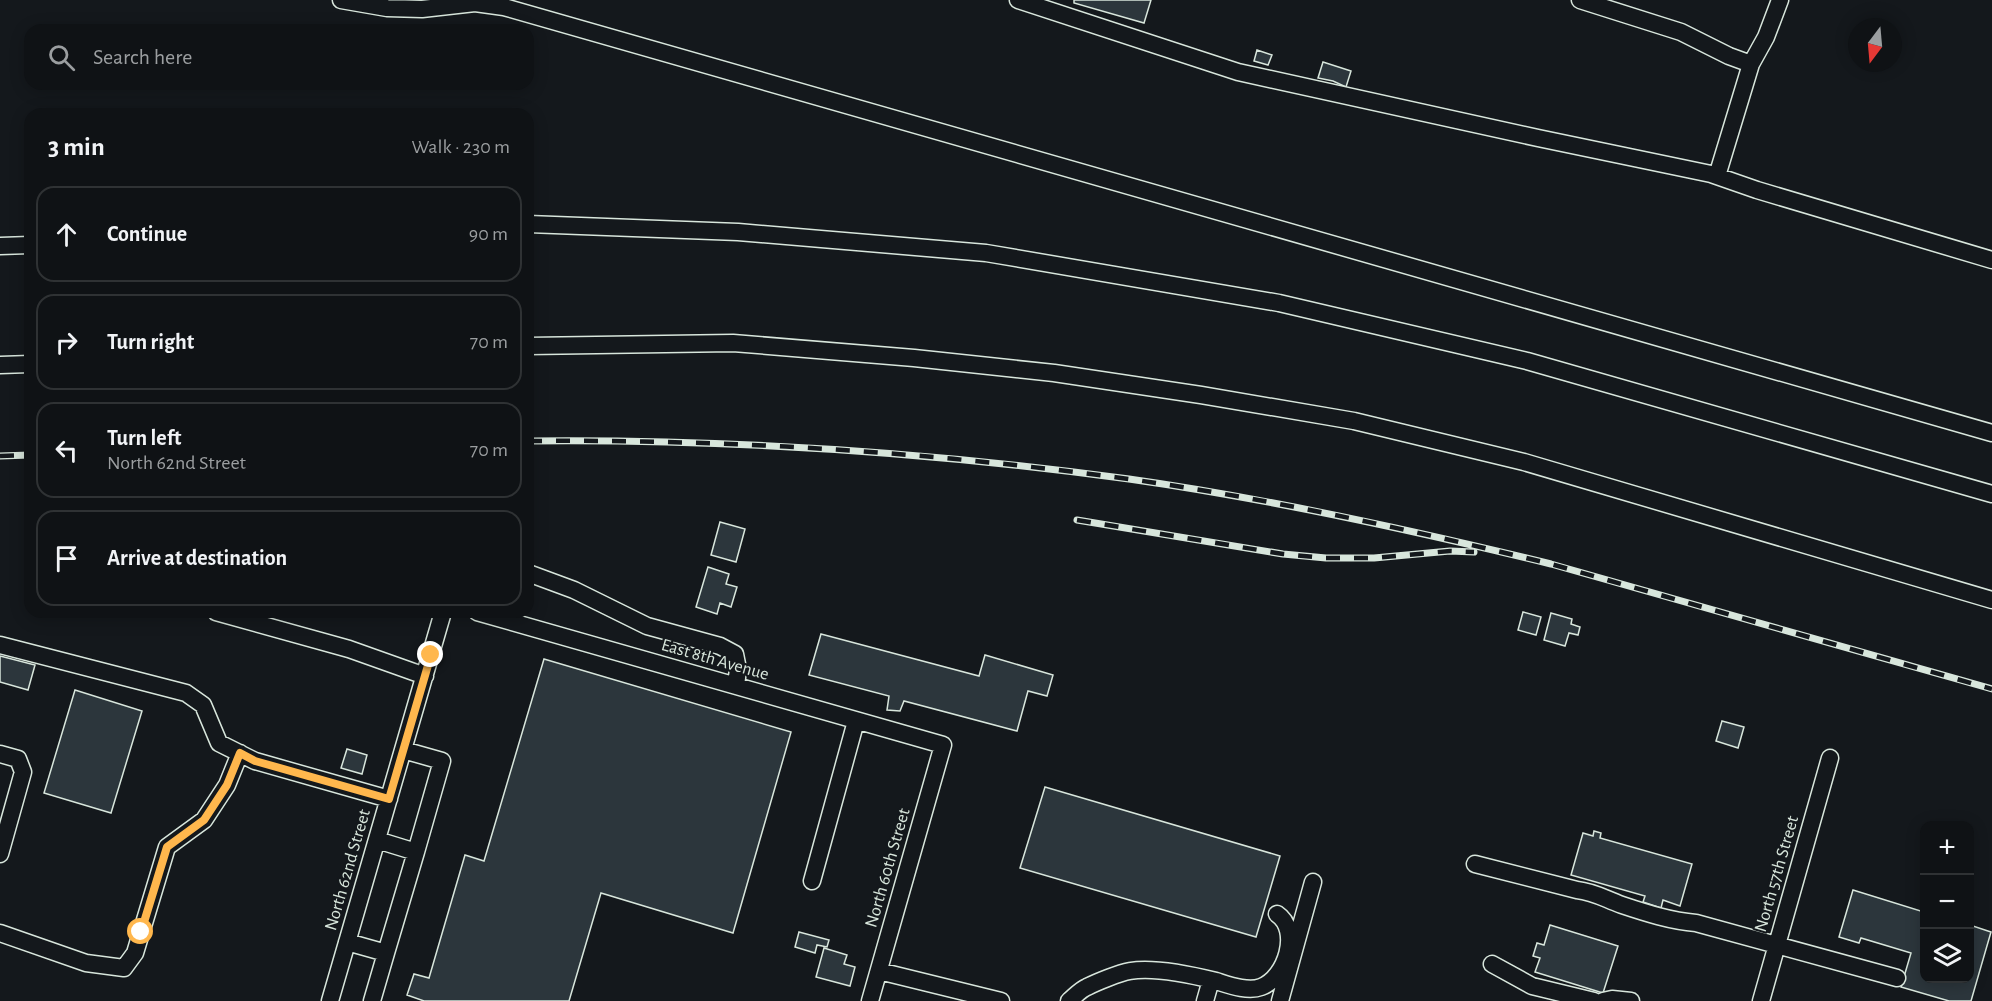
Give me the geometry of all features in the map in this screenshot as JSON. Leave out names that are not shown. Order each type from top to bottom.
[{"type":"street","points":[[342,0],[387,8],[422,9],[475,3],[504,7],[1992,433]]},
{"type":"street","points":[[1018,0],[1238,72],[1716,176],[1992,260]]},
{"type":"street","points":[[1580,0],[1681,32],[1728,56],[1751,64]]},
{"type":"street","points":[[1716,176],[1751,64],[1766,37],[1780,0]]},
{"type":"street","points":[[534,225],[738,232],[986,253],[1279,303],[1527,361],[1992,494]]},
{"type":"street","points":[[0,246],[24,245]]},
{"type":"street","points":[[534,346],[734,343],[914,358],[1054,373],[1201,394],[1354,422],[1524,462],[1992,600]]},
{"type":"street","points":[[0,365],[24,364]]},
{"type":"street","points":[[534,575],[574,590],[647,626],[720,646],[735,654],[738,669],[736,686]]},
{"type":"street","points":[[238,618],[349,649],[425,676]]},
{"type":"street","name":"North 62nd Street","points":[[330,1001],[441,618]]},
{"type":"street","name":"East 8th Avenue","points":[[498,618],[943,745]]},
{"type":"street","points":[[0,645],[186,693],[203,705],[219,743],[255,761],[389,799]]},
{"type":"street","points":[[812,881],[856,721]]},
{"type":"street","name":"North 60th Street","points":[[870,1001],[943,745]]},
{"type":"street","points":[[372,1001],[442,761],[403,750]]},
{"type":"street","points":[[0,933],[86,963],[124,968],[135,953],[167,847],[204,820],[227,785],[240,753]]},
{"type":"street","points":[[0,754],[18,759],[23,772],[0,854]]},
{"type":"street","name":"North 57th Street","points":[[1761,1001],[1830,758]]},
{"type":"street","points":[[377,840],[416,852]]},
{"type":"street","points":[[1474,864],[1576,890],[1592,891],[1620,904],[1676,922],[1696,923],[1897,978]]},
{"type":"street","points":[[1280,1001],[1313,882]]},
{"type":"street","points":[[1069,1001],[1087,987],[1130,971],[1167,971],[1244,988],[1260,987],[1276,976],[1290,945],[1288,929],[1277,914]]},
{"type":"street","points":[[347,942],[386,953]]},
{"type":"street","points":[[1492,964],[1532,986],[1594,1001]]},
{"type":"street","points":[[879,971],[1001,1001]]},
{"type":"street","points":[[1205,1001],[1211,980]]},
{"type":"street","points":[[1604,1001],[1612,999],[1631,1001]]},
{"type":"building","points":[[1074,0],[1151,0],[1144,23],[1074,3]]},
{"type":"building","points":[[1257,50],[1272,55],[1268,65],[1254,61]]},
{"type":"building","points":[[1323,62],[1351,71],[1346,87],[1318,78]]},
{"type":"building","points":[[720,522],[745,529],[736,562],[711,555]]},
{"type":"building","points":[[708,567],[729,574],[726,584],[737,587],[731,607],[720,603],[717,614],[696,607]]},
{"type":"building","points":[[1523,612],[1541,617],[1536,635],[1518,630]]},
{"type":"building","points":[[1551,613],[1572,619],[1571,624],[1580,627],[1578,635],[1569,633],[1565,646],[1544,640]]},
{"type":"building","points":[[821,634],[979,676],[985,655],[1053,675],[1047,696],[1028,691],[1017,731],[904,701],[900,711],[887,710],[889,696],[809,675]]},
{"type":"building","points":[[0,656],[35,665],[28,690],[0,682]]},
{"type":"building","points":[[544,659],[791,732],[733,933],[601,893],[569,1001],[424,1001],[407,995],[414,974],[429,978],[465,855],[484,861]]},
{"type":"building","points":[[75,690],[142,711],[111,813],[44,793]]},
{"type":"building","points":[[1722,721],[1744,727],[1738,748],[1716,741]]},
{"type":"building","points":[[347,749],[367,755],[362,774],[341,768]]},
{"type":"building","points":[[1045,787],[1280,856],[1256,937],[1020,868]]},
{"type":"building","points":[[1594,831],[1601,833],[1600,838],[1692,864],[1680,906],[1663,900],[1661,908],[1643,902],[1645,896],[1571,875],[1583,833],[1593,836]]},
{"type":"building","points":[[1853,890],[1920,911],[1920,983],[1974,983],[1974,926],[1991,932],[1971,1001],[1949,1001],[1901,987],[1911,953],[1861,938],[1859,943],[1839,937]]},
{"type":"building","points":[[1550,925],[1618,946],[1603,993],[1535,972],[1540,958],[1533,956],[1537,943],[1544,945]]},
{"type":"building","points":[[799,932],[829,940],[827,947],[817,945],[815,953],[795,947]]},
{"type":"building","points":[[824,948],[847,955],[844,964],[855,967],[850,986],[816,977]]},
{"type":"railway","points":[[534,441],[679,442],[829,449],[979,461],[1129,479],[1235,496],[1394,527],[1551,564],[1992,689]]},
{"type":"railway","points":[[0,456],[24,455]]},
{"type":"railway","points":[[1077,520],[1283,554],[1326,558],[1374,558],[1450,551],[1474,552]]},
{"type":"route","points":[[141,932],[167,847],[204,820],[227,785],[240,753],[255,761],[389,799],[431,655]]}]
